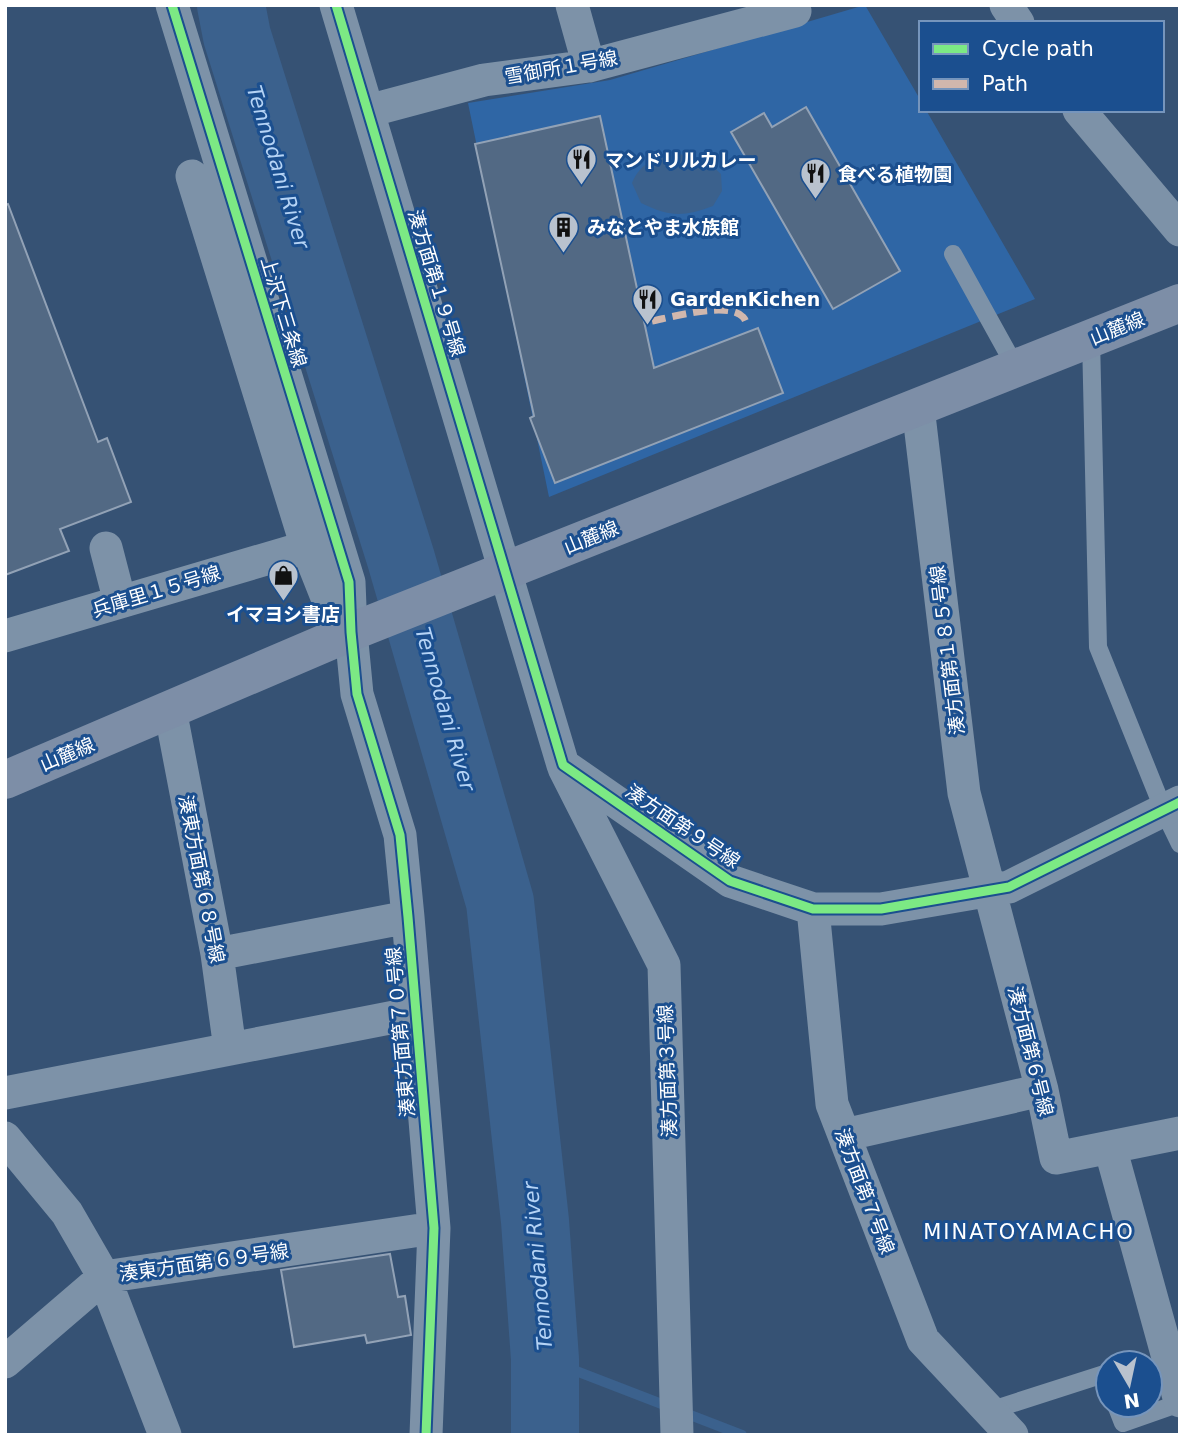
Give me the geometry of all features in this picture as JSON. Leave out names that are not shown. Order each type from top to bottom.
[{"type":"main road","name":"山麓線","points":[[5,780],[351,632],[1180,303]]},
{"type":"street","name":"上沢下三条線","points":[[172,5],[349,582],[351,632]]},
{"type":"street","name":"湊方面第１９号線","points":[[336,5],[505,572]]},
{"type":"street","points":[[572,5],[589,66]]},
{"type":"street","points":[[1006,5],[1017,21]]},
{"type":"street","name":"雪御所１号線","points":[[368,111],[484,80],[589,66],[794,8]]},
{"type":"street","points":[[1081,112],[1180,230]]},
{"type":"street","points":[[192,176],[307,547],[326,595],[351,632]]},
{"type":"street","name":"湊方面第１８５号線","points":[[918,407],[964,793],[991,890]]},
{"type":"street","name":"兵庫里１５号線","points":[[5,636],[307,547]]},
{"type":"street","points":[[106,548],[120,602]]},
{"type":"street","points":[[505,572],[563,765]]},
{"type":"street","name":"湊東方面第７０号線","points":[[351,632],[358,694],[400,835],[408,917],[434,1228],[426,1435]]},
{"type":"street","name":"湊東方面第６８号線","points":[[170,709],[217,954],[230,1049]]},
{"type":"street","name":"湊方面第９号線","points":[[563,765],[730,881],[813,909],[881,909],[1009,887],[1172,806]]},
{"type":"street","name":"湊方面第３号線","points":[[563,765],[664,965],[677,1420]]},
{"type":"street","name":"湊方面第６号線","points":[[991,890],[1042,1090],[1056,1158],[1110,1147]]},
{"type":"street","name":"湊方面第７号線","points":[[813,909],[832,1104],[923,1340],[1012,1435]]},
{"type":"street","points":[[217,954],[408,917]]},
{"type":"street","points":[[5,1093],[415,1013]]},
{"type":"street","points":[[844,1135],[1042,1090]]},
{"type":"street","points":[[1180,1133],[1110,1147],[1180,1402]]},
{"type":"street","points":[[5,1138],[67,1213],[104,1277],[165,1435]]},
{"type":"street","name":"湊東方面第６９号線","points":[[5,1362],[104,1277],[434,1228]]},
{"type":"lane","points":[[953,254],[1016,368]]},
{"type":"lane","points":[[1091,338],[1098,647],[1172,806],[1180,844]]},
{"type":"lane","points":[[989,1411],[1094,1377]]},
{"type":"shaded area","points":[[865,5],[919,98],[919,112],[927,112],[1035,299],[549,497],[468,103],[610,80]]},
{"type":"shaded area","points":[[679,154],[707,161],[721,174],[722,191],[713,206],[677,214],[641,203],[632,183],[640,169],[657,159]]},
{"type":"building","points":[[806,107],[900,271],[833,309],[731,132],[764,113],[772,127]]},
{"type":"building","name":"みなとやま水族館","points":[[600,116],[654,368],[758,328],[783,393],[555,483],[530,418],[534,416],[475,144]]},
{"type":"building","points":[[8,204],[98,442],[107,438],[131,502],[60,529],[69,551],[5,575],[5,205]]},
{"type":"building","points":[[390,1254],[398,1297],[405,1296],[411,1335],[367,1343],[365,1335],[294,1347],[281,1270]]},
{"type":"waterway","name":"Tennodani River","points":[[231,5],[237,36],[401,559],[500,902],[535,1221],[545,1359],[545,1435]]},
{"type":"waterway","points":[[545,1359],[742,1435]]},
{"type":"marked path","points":[[652,321],[726,310],[743,317],[748,327]]},
{"type":"cycle path","points":[[172,5],[349,582],[357,694],[400,835],[434,1228],[426,1435]]},
{"type":"cycle path","points":[[336,5],[563,765],[730,881],[813,909],[881,909],[1009,887],[1180,802]]},
{"type":"place","name":"マンドリルカレー","points":[[582,187]]},
{"type":"place","name":"食べる植物園","points":[[815,201]]},
{"type":"place","name":"みなとやま水族館","points":[[564,254]]},
{"type":"place","name":"GardenKichen","points":[[647,326]]},
{"type":"place","name":"イマヨシ書店","points":[[283,602]]},
{"type":"district","name":"MINATOYAMACHO","points":[[1029,1232]]}]
